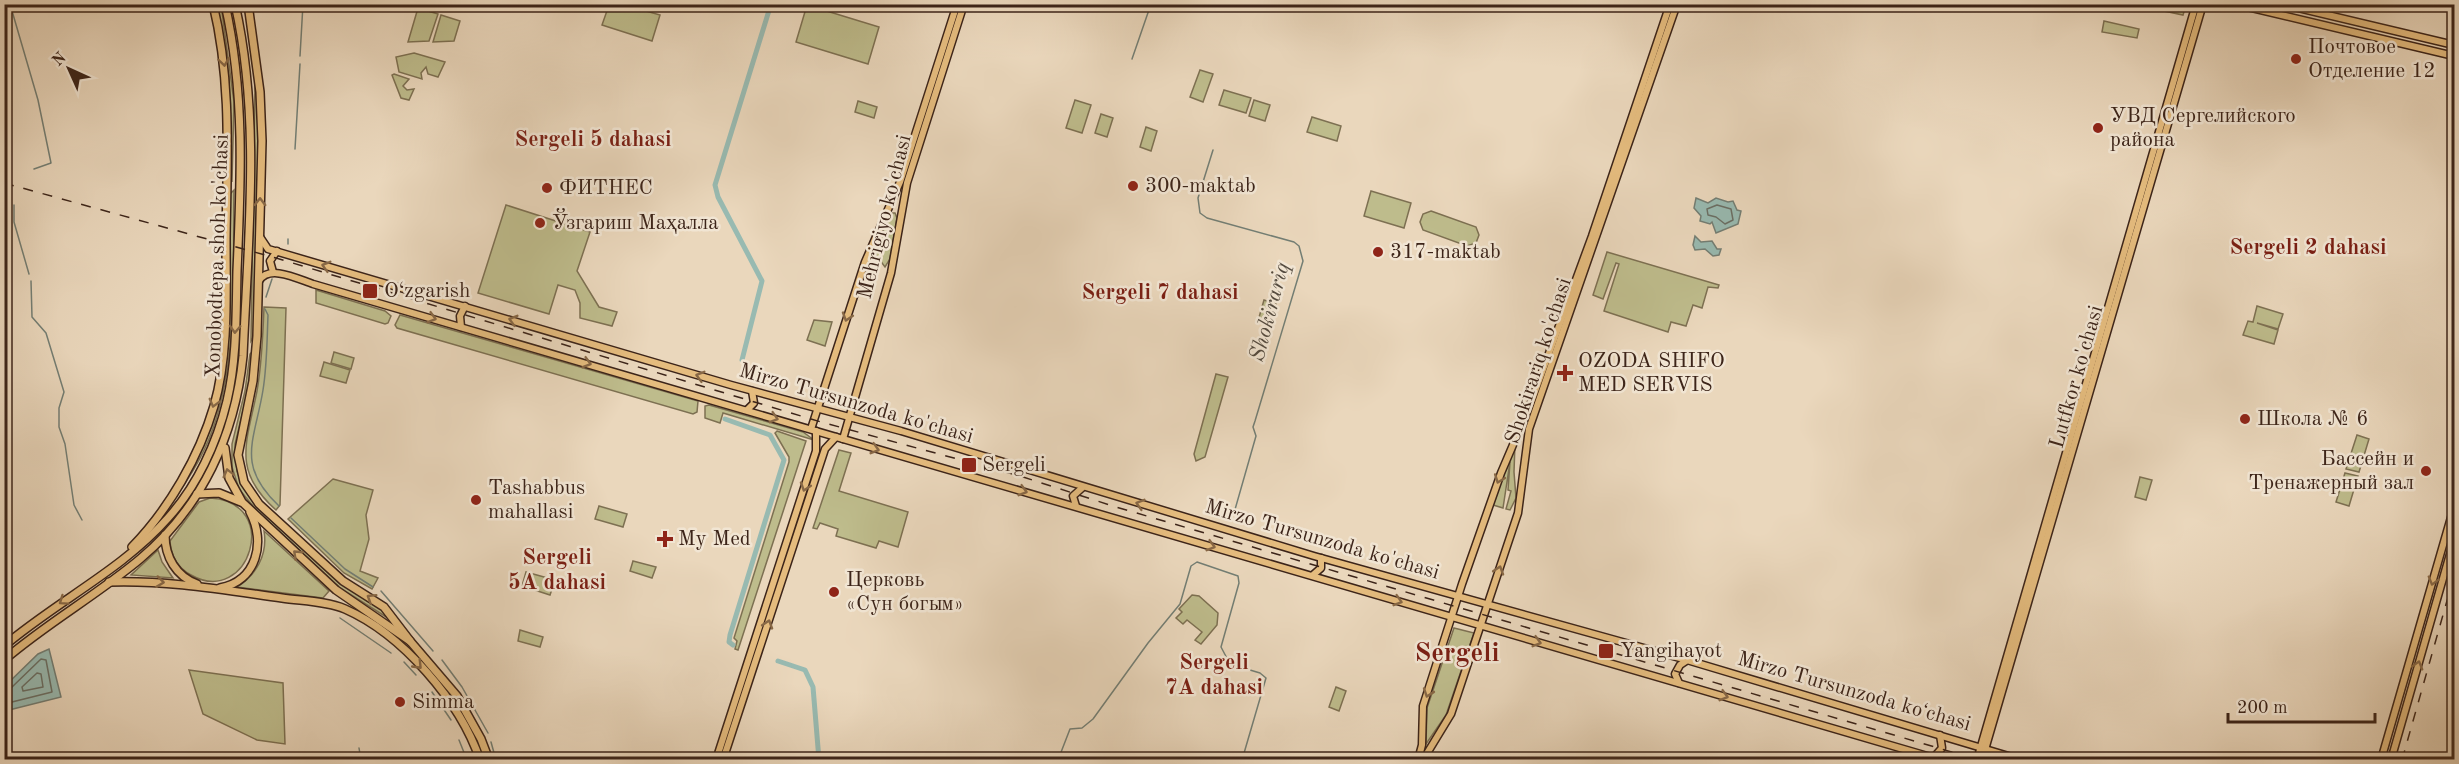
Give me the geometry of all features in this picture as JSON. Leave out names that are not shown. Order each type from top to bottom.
[{"type":"highway","points":[[4,646],[112,568],[135,543],[176,487],[203,438],[214,404],[223,342],[227,194],[227,86],[213,4]]},
{"type":"highway","name":"Xonobodtepa shoh ko'chasi","points":[[112,568],[168,518],[183,499],[213,444],[232,378],[235,356],[240,143],[237,77],[225,4]]},
{"type":"highway","name":"Xonobodtepa shoh ko'chasi","points":[[198,494],[227,436],[238,395],[243,356],[249,143],[248,90],[235,4]]},
{"type":"highway","points":[[248,4],[258,72],[262,122],[257,336],[253,381],[238,446],[239,465],[245,485],[259,504],[338,577],[384,607],[457,696],[472,720],[489,759]]},
{"type":"highway","points":[[248,90],[258,72]]},
{"type":"highway","points":[[240,143],[244,147],[249,143]]},
{"type":"highway","points":[[227,194],[240,177]]},
{"type":"highway","points":[[243,356],[257,336]]},
{"type":"highway","points":[[168,518],[165,535],[167,555],[177,572],[192,582],[211,588],[224,588],[246,574],[256,557],[258,530],[246,506],[235,491],[228,474],[225,453],[227,436]]},
{"type":"highway","points":[[4,660],[109,582],[165,535],[198,494]]},
{"type":"highway","points":[[183,499],[198,494],[225,494],[246,506],[339,593],[410,641]]},
{"type":"highway","points":[[109,582],[151,581],[211,588],[332,606],[350,612],[378,630],[424,671],[456,710],[480,759]]},
{"type":"highway","points":[[332,606],[330,596],[339,593]]},
{"type":"main road","name":"Mehrigiyo ko'chasi","points":[[723,759],[825,449],[839,438],[849,416],[891,273],[907,183],[948,43],[957,4]]},
{"type":"main road","name":"Mehrigiyo ko'chasi","points":[[716,759],[816,451],[813,430],[817,408],[865,262],[900,182],[948,43],[964,4]]},
{"type":"main road","name":"Shokirariq ko'chasi","points":[[1418,759],[1422,745],[1423,706],[1458,596],[1500,473],[1530,405],[1594,230],[1670,4]]},
{"type":"main road","name":"Shokirariq ko'chasi","points":[[1423,759],[1451,714],[1518,513],[1529,429],[1677,4]]},
{"type":"main road","name":"Lutfkor ko'chasi","points":[[1982,759],[1983,748],[2196,4]]},
{"type":"main road","name":"Lutfkor ko'chasi","points":[[1977,759],[1983,748],[2203,4]]},
{"type":"main road","points":[[2235,4],[2454,56]]},
{"type":"main road","points":[[2281,4],[2454,45]]},
{"type":"main road","points":[[258,282],[265,274],[273,273],[270,261],[277,251],[264,246],[260,233]]},
{"type":"main road","name":"Mirzo Tursunzoda ko'chasi","points":[[277,251],[752,391],[849,416],[1082,488],[1321,558],[1645,649]]},
{"type":"main road","name":"Mirzo Tursunzoda ko'chasi","points":[[273,273],[1480,625]]},
{"type":"main road","points":[[461,327],[460,316],[465,306]]},
{"type":"main road","points":[[747,410],[754,403],[752,391]]},
{"type":"main road","points":[[1076,506],[1073,496],[1082,488]]},
{"type":"main road","points":[[2381,759],[2454,507]]},
{"type":"main road","points":[[2391,759],[2454,540]]},
{"type":"main road","points":[[1313,575],[1321,568],[1321,558]]},
{"type":"main road","points":[[2424,611],[2433,614]]},
{"type":"main road","name":"Mirzo Tursunzoda koʻchasi","points":[[1480,625],[1941,759]]},
{"type":"main road","name":"Mirzo Tursunzoda koʻchasi","points":[[1645,649],[2022,759]]},
{"type":"main road","points":[[1679,684],[1675,674],[1680,665],[1687,660]]},
{"type":"main road","points":[[1934,757],[1942,748],[1940,735]]},
{"type":"shaded area","points":[[217,5],[220,5],[222,12],[234,102],[232,182],[229,78]]},
{"type":"shaded area","points":[[609,5],[625,5],[660,15],[652,41],[602,25]]},
{"type":"shaded area","points":[[807,5],[879,27],[868,64],[796,42]]},
{"type":"shaded area","points":[[2136,5],[2186,5],[2183,15]]},
{"type":"shaded area","points":[[418,8],[438,14],[429,41],[408,42]]},
{"type":"shaded area","points":[[441,15],[460,21],[454,41],[433,42]]},
{"type":"shaded area","points":[[2104,21],[2139,29],[2137,38],[2102,32]]},
{"type":"shaded area","points":[[414,53],[445,62],[438,77],[428,74],[426,67],[421,73],[422,79],[399,72],[396,57]]},
{"type":"shaded area","points":[[1200,70],[1213,74],[1203,102],[1190,97]]},
{"type":"shaded area","points":[[392,75],[409,79],[403,86],[407,90],[414,89],[409,100],[401,98]]},
{"type":"shaded area","points":[[255,81],[259,129],[254,336],[251,341]]},
{"type":"shaded area","points":[[1224,90],[1251,98],[1246,113],[1219,105]]},
{"type":"shaded area","points":[[1075,100],[1091,105],[1082,133],[1066,128]]},
{"type":"shaded area","points":[[1254,100],[1270,105],[1265,121],[1249,116]]},
{"type":"shaded area","points":[[858,101],[877,107],[874,118],[855,112]]},
{"type":"shaded area","points":[[1101,114],[1113,118],[1107,137],[1095,133]]},
{"type":"shaded area","points":[[1312,117],[1341,126],[1337,141],[1307,132]]},
{"type":"shaded area","points":[[1146,127],[1157,131],[1151,151],[1140,147]]},
{"type":"shaded area","points":[[234,190],[230,348],[219,410],[209,439],[192,473],[155,523],[194,463],[205,442],[215,414],[227,352],[230,194]]},
{"type":"shaded area","points":[[1371,191],[1411,203],[1404,228],[1364,216]]},
{"type":"shaded area","points":[[506,205],[590,232],[577,271],[599,307],[617,312],[612,326],[580,318],[580,303],[575,290],[558,285],[549,314],[478,293]]},
{"type":"shaded area","points":[[1431,211],[1476,227],[1479,235],[1476,243],[1467,246],[1423,230],[1420,222],[1423,214]]},
{"type":"shaded area","points":[[892,213],[895,213],[897,218],[890,259],[885,267],[876,255],[880,234]]},
{"type":"shaded area","points":[[1607,252],[1719,285],[1718,288],[1708,287],[1702,308],[1693,305],[1686,326],[1671,322],[1668,332],[1604,311],[1619,264],[1616,263],[1603,299],[1593,295]]},
{"type":"shaded area","points":[[316,290],[385,311],[391,316],[385,324],[316,303]]},
{"type":"shaded area","points":[[1264,300],[1276,304],[1270,324],[1258,321]]},
{"type":"shaded area","points":[[2257,306],[2283,314],[2278,329],[2257,323],[2278,330],[2274,344],[2243,335],[2248,321],[2253,322]]},
{"type":"shaded area","points":[[264,307],[286,308],[280,505],[276,510],[253,482],[246,455],[260,370]]},
{"type":"shaded area","points":[[400,315],[698,401],[697,412],[693,414],[397,328],[395,325]]},
{"type":"shaded area","points":[[814,320],[832,322],[825,346],[807,340]]},
{"type":"shaded area","points":[[254,350],[246,399],[235,444],[237,471],[243,487],[256,504],[340,583],[381,608],[391,620],[337,586],[257,511],[239,489],[232,467],[232,444],[245,391],[250,354]]},
{"type":"shaded area","points":[[334,352],[354,358],[351,369],[331,363]]},
{"type":"shaded area","points":[[324,362],[350,370],[346,383],[320,376]]},
{"type":"shaded area","points":[[1216,374],[1228,377],[1205,457],[1196,461],[1194,454]]},
{"type":"shaded area","points":[[709,405],[803,432],[814,440],[723,413],[720,423],[705,418],[705,406]]},
{"type":"shaded area","points":[[777,431],[806,441],[738,650],[735,649],[737,641],[734,638],[789,462],[789,457],[775,433]]},
{"type":"shaded area","points":[[2357,435],[2369,439],[2359,472],[2346,469]]},
{"type":"shaded area","points":[[1515,444],[1516,498],[1510,510],[1506,509],[1511,491],[1508,490],[1510,462],[1503,508],[1493,505]]},
{"type":"shaded area","points":[[839,450],[851,453],[839,491],[908,512],[898,547],[879,541],[876,548],[836,536],[838,529],[820,523],[817,529],[813,528]]},
{"type":"shaded area","points":[[2345,473],[2358,476],[2349,506],[2336,502]]},
{"type":"shaded area","points":[[2140,477],[2152,480],[2146,500],[2135,497]]},
{"type":"shaded area","points":[[333,479],[373,490],[366,515],[369,539],[360,571],[378,578],[372,589],[344,573],[288,519]]},
{"type":"shaded area","points":[[210,498],[233,504],[246,516],[251,533],[250,550],[242,566],[229,577],[211,581],[191,575],[182,569],[174,557],[170,541],[199,502]]},
{"type":"shaded area","points":[[599,506],[627,514],[623,527],[595,519]]},
{"type":"shaded area","points":[[264,531],[329,591],[323,598],[237,587],[250,577],[259,564],[264,548]]},
{"type":"shaded area","points":[[158,550],[162,562],[173,578],[131,575]]},
{"type":"shaded area","points":[[633,561],[656,567],[652,578],[630,571]]},
{"type":"shaded area","points":[[526,572],[555,580],[550,595],[522,586]]},
{"type":"shaded area","points":[[1192,595],[1199,596],[1218,613],[1217,625],[1201,644],[1195,640],[1202,632],[1187,620],[1183,624],[1176,618],[1182,612],[1179,609]]},
{"type":"shaded area","points":[[1454,628],[1474,633],[1446,715],[1426,744],[1427,708]]},
{"type":"shaded area","points":[[520,630],[543,637],[540,647],[518,641]]},
{"type":"shaded area","points":[[189,670],[283,683],[285,744],[257,740],[203,714]]},
{"type":"shaded area","points":[[1336,687],[1346,691],[1339,711],[1329,707]]},
{"type":"water","points":[[1696,198],[1708,203],[1716,198],[1728,202],[1733,201],[1737,210],[1741,211],[1738,224],[1716,233],[1712,222],[1710,224],[1700,221],[1701,216],[1694,208]]},
{"type":"water","points":[[1695,236],[1701,242],[1712,241],[1717,249],[1721,249],[1719,255],[1713,256],[1705,249],[1695,250],[1693,245]]},
{"type":"water","points":[[49,649],[61,697],[5,711],[5,686],[38,654]]},
{"type":"waterway","points":[[10,4],[38,100],[51,163],[34,169]]},
{"type":"waterway","points":[[300,56],[303,4]]},
{"type":"waterway","points":[[742,360],[762,281],[718,197],[715,185],[771,4]]},
{"type":"waterway","name":"Shokirariq","points":[[1132,59],[1151,4]]},
{"type":"waterway","points":[[295,149],[300,64]]},
{"type":"waterway","name":"Shokirariq","points":[[1213,150],[1198,198],[1200,213],[1207,218],[1294,242],[1299,246],[1303,261],[1253,427],[1256,436],[1234,513]]},
{"type":"waterway","points":[[14,205],[14,222],[29,274]]},
{"type":"waterway","points":[[288,239],[288,244]]},
{"type":"waterway","points":[[266,297],[272,279]]},
{"type":"waterway","points":[[31,281],[32,317],[46,333],[64,392],[59,408],[59,427],[65,444],[74,505],[82,520]]},
{"type":"waterway","points":[[265,309],[268,315],[265,372],[253,438],[252,464],[265,491],[279,506]]},
{"type":"waterway","points":[[725,419],[770,435],[784,460],[730,635],[729,642],[733,645]]},
{"type":"waterway","points":[[291,518],[345,569],[373,587]]},
{"type":"waterway","points":[[1058,760],[1070,729],[1082,728],[1093,719],[1148,643],[1180,604],[1191,566],[1197,562],[1238,576],[1239,583],[1221,647],[1230,664],[1260,673],[1266,678],[1242,760]]},
{"type":"waterway","points":[[381,591],[433,651]]},
{"type":"waterway","points":[[340,618],[391,653]]},
{"type":"waterway","points":[[442,660],[462,687],[488,733]]},
{"type":"waterway","points":[[778,661],[805,670],[813,687],[819,760]]},
{"type":"waterway","points":[[404,662],[416,675]]},
{"type":"waterway","points":[[432,692],[451,720]]},
{"type":"waterway","points":[[459,740],[467,760]]},
{"type":"waterway","points":[[491,742],[496,760]]},
{"type":"waterway","points":[[359,748],[361,760]]},
{"type":"railway","points":[[4,183],[276,258],[821,422],[1020,476],[1116,507],[1979,760]]},
{"type":"railway","points":[[2402,760],[2454,576]]},
{"type":"place","name":"Почтовое Отделение 12","points":[[2296,59]]},
{"type":"place","name":"УВД Сергелийского района","points":[[2098,128]]},
{"type":"place","name":"300-maktab","points":[[1133,186]]},
{"type":"place","name":"ФИТНЕС","points":[[547,188]]},
{"type":"place","name":"Ўзгариш Маҳалла","points":[[540,223]]},
{"type":"place","name":"317-maktab","points":[[1378,252]]},
{"type":"place","name":"O‘zgarish","points":[[370,291]]},
{"type":"place","name":"OZODA SHIFO MED SERVIS","points":[[1565,373]]},
{"type":"place","name":"Школа № 6","points":[[2245,419]]},
{"type":"place","name":"Sergeli","points":[[969,465]]},
{"type":"place","name":"Бассейн и Тренажерный зал","points":[[2426,471]]},
{"type":"place","name":"Tashabbus mahallasi","points":[[476,500]]},
{"type":"place","name":"My Med","points":[[665,539]]},
{"type":"place","name":"Церковь «Сун богым»","points":[[834,592]]},
{"type":"place","name":"Yangihayot","points":[[1606,651]]},
{"type":"place","name":"Simma","points":[[400,702]]},
{"type":"district","name":"Sergeli 5 dahasi","points":[[593,140]]},
{"type":"district","name":"Sergeli 2 dahasi","points":[[2308,248]]},
{"type":"district","name":"Sergeli 7 dahasi","points":[[1160,293]]},
{"type":"district","name":"Sergeli 5A dahasi","points":[[557,570]]},
{"type":"district","name":"Sergeli","points":[[1457,653]]},
{"type":"district","name":"Sergeli 7A dahasi","points":[[1214,676]]}]
